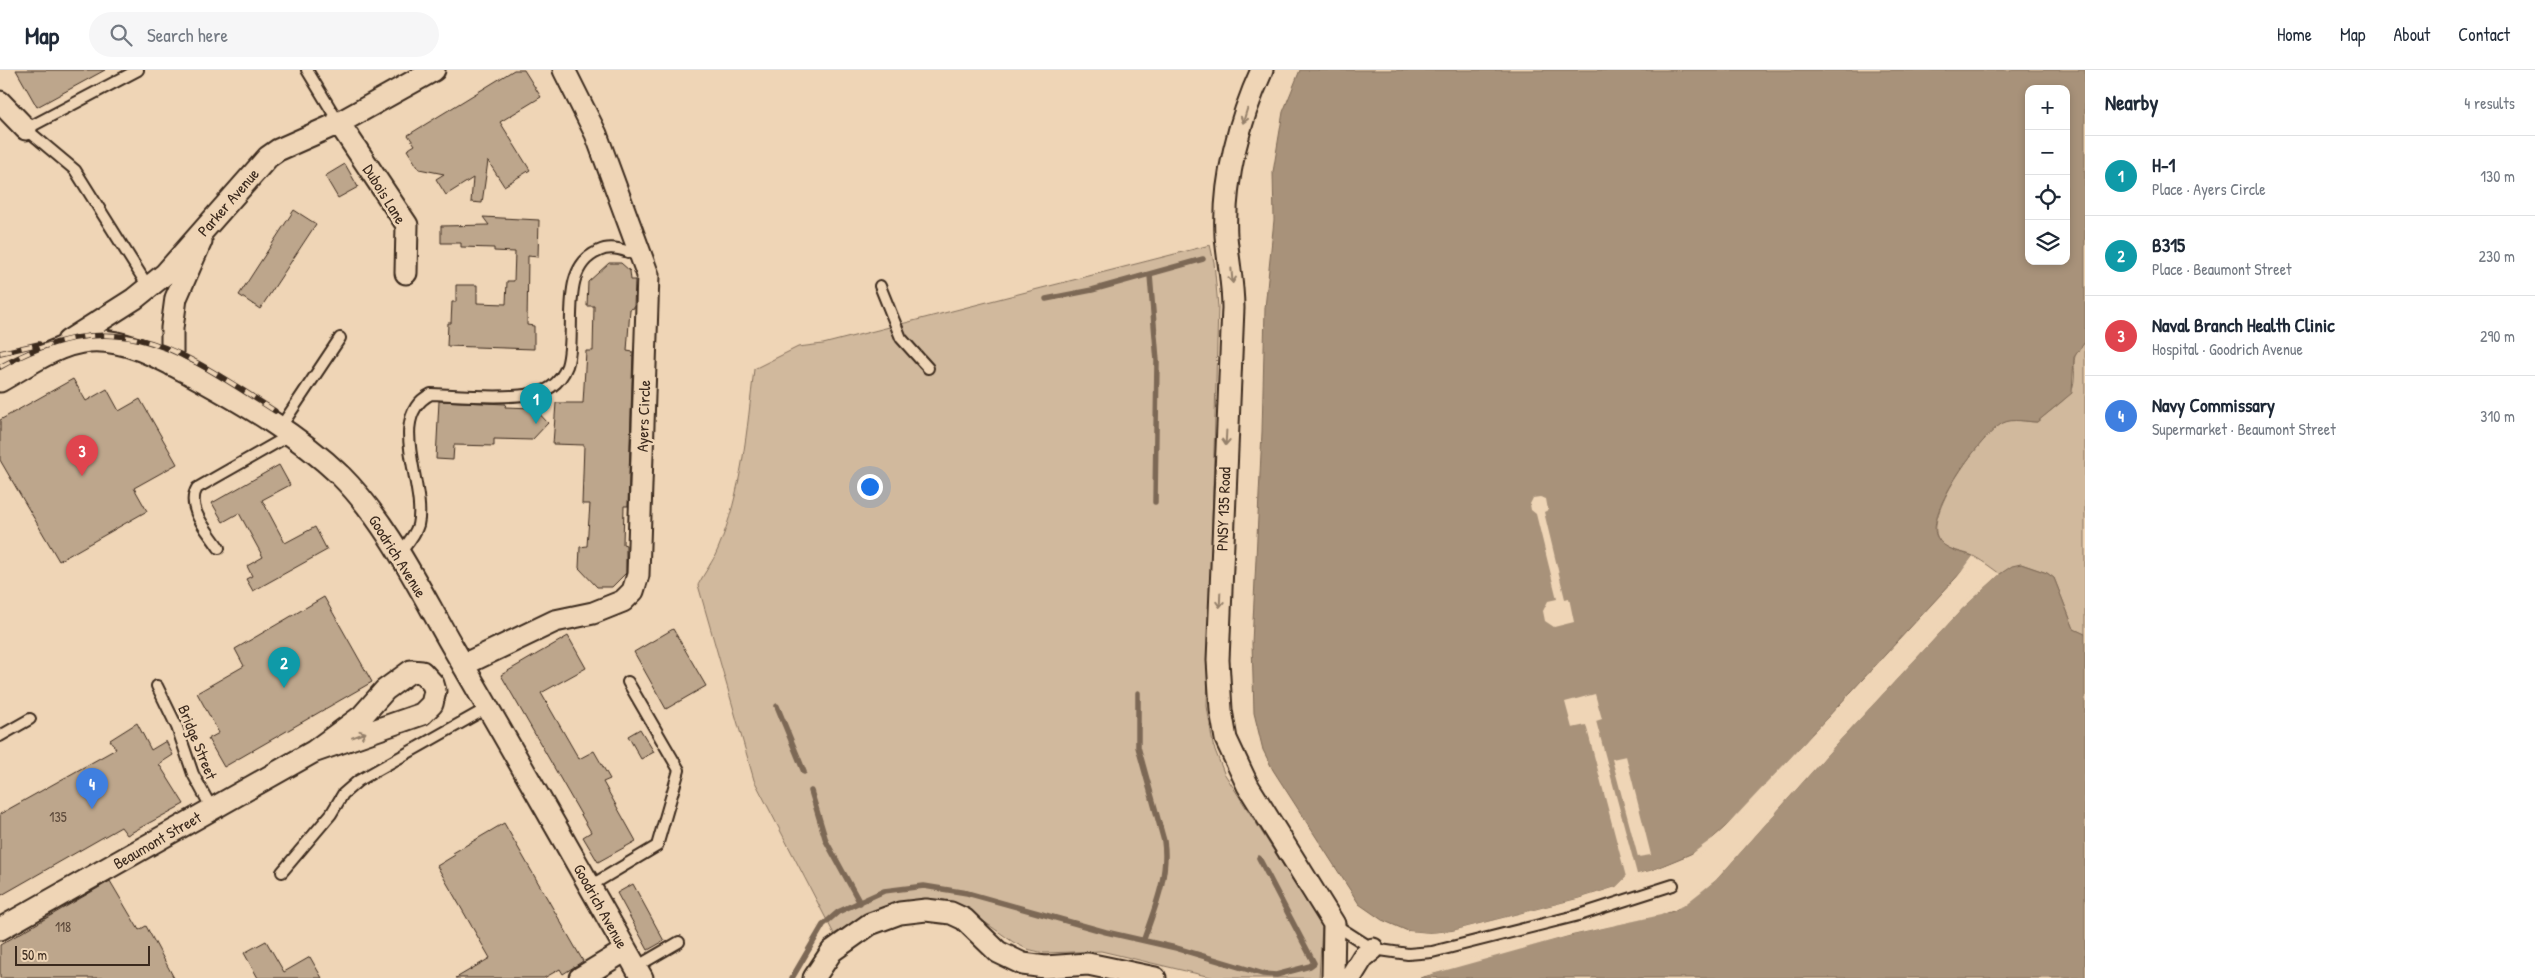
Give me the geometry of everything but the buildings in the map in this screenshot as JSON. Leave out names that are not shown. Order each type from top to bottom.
[{"type":"street","name":"Parker Avenue","points":[[40,359],[120,308],[149,288],[165,274],[268,157],[278,150],[339,123],[434,70]]},
{"type":"street","name":"Ayers Circle","points":[[463,666],[555,621],[594,612],[622,601],[635,585],[638,575],[648,281],[643,261],[596,134],[564,70]]},
{"type":"street","name":"PNSY 135 Road","points":[[1262,70],[1252,92],[1239,136],[1226,206],[1226,238],[1232,269],[1233,308],[1218,660],[1221,710],[1226,739],[1248,786],[1334,924]]},
{"type":"street","points":[[0,102],[26,129]]},
{"type":"street","name":"Dubois Lane","points":[[339,123],[407,225],[406,273]]},
{"type":"street","points":[[172,366],[172,328],[176,298],[208,226]]},
{"type":"street","name":"Goodrich Avenue","points":[[0,381],[40,359],[77,344],[108,342],[145,353],[226,393],[285,432],[326,463],[354,491],[378,521],[489,707],[635,965]]},
{"type":"street","name":"Beaumont Street","points":[[0,929],[313,752],[362,716],[404,674],[417,670],[428,675],[433,684],[434,698],[429,709],[422,714],[313,752]]},
{"type":"street","points":[[814,978],[832,951],[870,924],[900,913],[926,910],[951,914],[964,919],[998,952],[1023,964],[1155,978]]},
{"type":"street","points":[[1333,978],[1334,924]]},
{"type":"street","points":[[1350,978],[1363,957],[1373,949]]},
{"type":"street","points":[[580,978],[635,965]]},
{"type":"lane","points":[[138,70],[26,129],[75,170],[149,288]]},
{"type":"lane","points":[[307,70],[339,123]]},
{"type":"lane","points":[[398,555],[411,540],[418,525],[416,476],[408,432],[411,416],[421,399],[431,394],[529,396],[552,387],[567,367],[573,286],[580,267],[591,255],[604,249],[622,250],[638,256],[643,261]]},
{"type":"lane","points":[[880,286],[902,338],[928,368]]},
{"type":"lane","points":[[219,548],[195,511],[193,494],[197,488],[285,432],[340,338]]},
{"type":"lane","points":[[590,886],[657,846],[679,770],[628,682]]},
{"type":"lane","name":"Bridge Street","points":[[158,686],[177,727],[193,774],[212,809]]},
{"type":"lane","points":[[282,872],[331,814],[343,794],[358,781],[489,707]]},
{"type":"lane","points":[[0,736],[30,719]]},
{"type":"lane","points":[[1334,924],[1373,949],[1408,954],[1432,952],[1579,915],[1673,885]]},
{"type":"lane","points":[[635,965],[679,942]]},
{"type":"shaded area","points":[[1300,70],[2085,70],[2085,342],[2074,357],[2072,393],[2037,422],[2016,420],[2003,423],[1994,430],[1969,458],[1947,493],[1935,526],[1937,537],[1944,545],[1953,550],[1973,556],[1965,568],[1738,815],[1700,850],[1650,871],[1626,877],[1616,887],[1581,898],[1452,931],[1430,933],[1408,931],[1382,920],[1359,904],[1273,770],[1263,750],[1254,713],[1252,643],[1262,432],[1265,308],[1274,220],[1273,172],[1283,112]]},
{"type":"shaded area","points":[[1210,245],[1214,262],[1218,307],[1207,706],[1213,745],[1224,773],[1322,926],[1319,978],[1215,978],[1101,951],[1044,953],[1027,949],[1013,942],[965,908],[944,900],[892,905],[868,914],[834,934],[754,780],[698,585],[716,554],[733,505],[749,415],[754,369],[798,347],[823,344]]},
{"type":"shaded area","points":[[2085,342],[2084,634],[2074,629],[2054,578],[2047,573],[2021,564],[2000,574],[1975,557],[1944,545],[1937,536],[1936,524],[1940,509],[1958,474],[1982,441],[1994,429],[2008,421],[2037,422],[2068,396],[2073,386],[2076,353]]},
{"type":"shaded area","points":[[2021,564],[2047,573],[2054,578],[2074,629],[2085,634],[2085,978],[1420,978],[1468,962],[1674,911],[1716,880],[1840,740],[1962,609],[2000,574],[2012,566]]},
{"type":"pier","points":[[1540,497],[1546,499],[1548,510],[1544,512],[1565,599],[1569,598],[1574,622],[1554,627],[1545,621],[1543,611],[1548,601],[1557,599],[1536,514],[1531,510],[1530,504],[1533,498]]},
{"type":"pier","points":[[1973,556],[1975,558],[1968,570],[1953,587],[1739,817],[1702,852],[1651,874],[1627,880],[1617,889],[1582,900],[1452,933],[1430,936],[1408,934],[1408,931],[1430,933],[1452,931],[1581,898],[1616,887],[1626,877],[1586,725],[1572,728],[1565,702],[1595,694],[1602,719],[1596,721],[1637,874],[1650,871],[1689,856],[1720,833],[1951,586]]},
{"type":"pier","points":[[1998,572],[2000,574],[1962,609],[1840,740],[1716,880],[1683,906],[1661,915],[1572,935],[1418,978],[1467,960],[1572,932],[1661,912],[1682,904],[1714,878],[1839,738],[1960,607]]},
{"type":"pier","points":[[1626,756],[1651,855],[1638,857],[1612,759]]},
{"type":"waterway","points":[[1046,299],[1092,290],[1203,259]]},
{"type":"waterway","points":[[1150,275],[1157,361],[1155,502]]},
{"type":"waterway","points":[[1138,693],[1138,747],[1164,841],[1165,854],[1163,879],[1144,939]]},
{"type":"waterway","points":[[777,706],[804,772]]},
{"type":"waterway","points":[[811,791],[826,841],[860,903]]},
{"type":"waterway","points":[[792,978],[823,925],[838,912],[884,891],[924,886],[967,893],[1106,932],[1176,948],[1263,974],[1276,975],[1310,966],[1314,963],[1259,858]]},
{"type":"railway","points":[[0,367],[41,348],[78,337],[112,335],[144,341],[175,352],[206,368],[275,411]]},
{"type":"railway","points":[[0,353],[39,344]]},
{"type":"place","name":"H-1","points":[[536,424]]},
{"type":"place","name":"Naval Branch Health Clinic","points":[[82,476]]},
{"type":"place","name":"B315","points":[[284,688]]},
{"type":"place","name":"Navy Commissary","points":[[92,809]]}]
